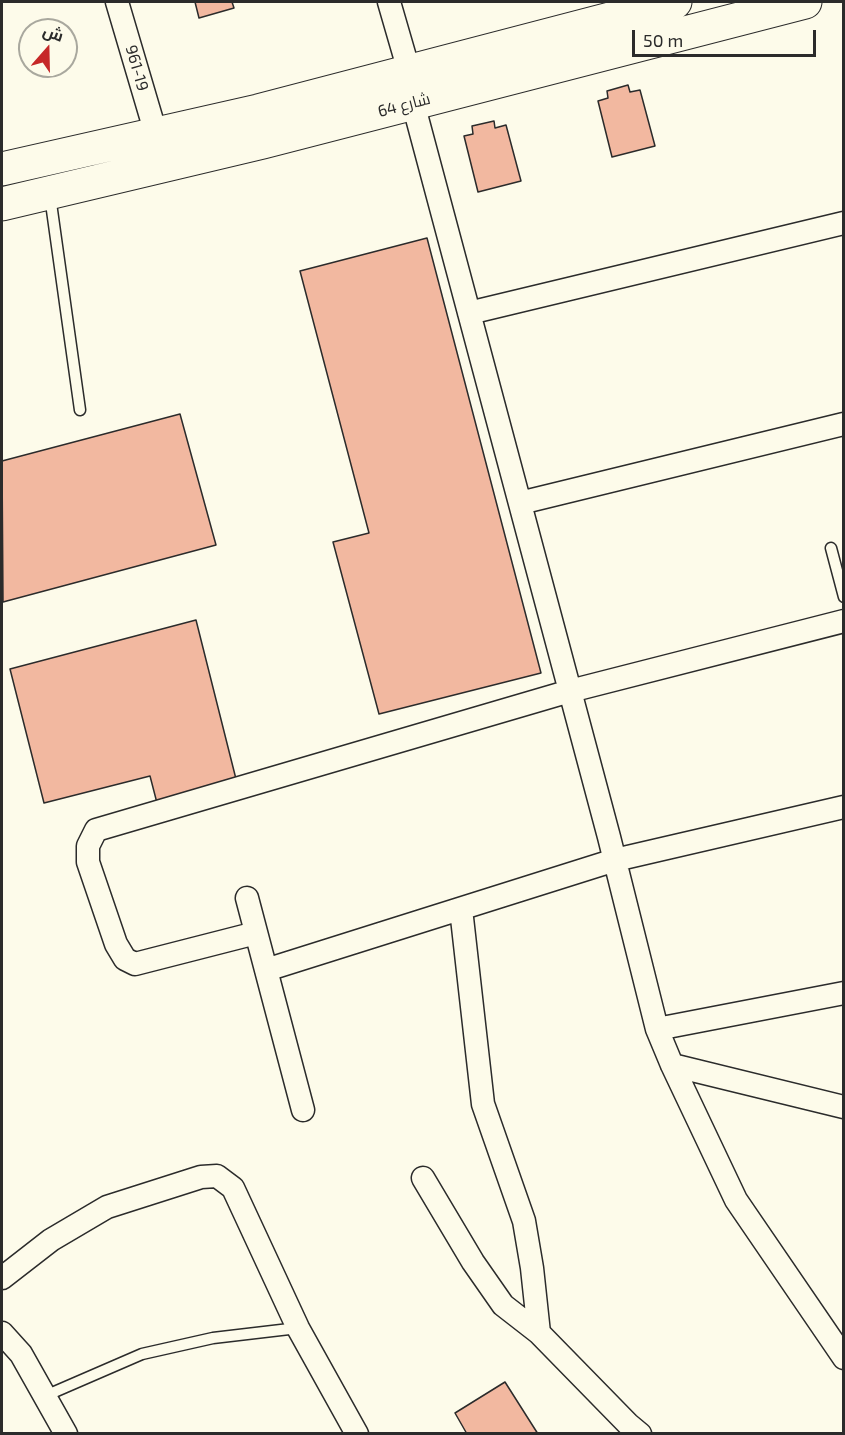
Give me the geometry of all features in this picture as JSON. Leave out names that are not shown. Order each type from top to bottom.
[{"type":"main road","name":"شارع 64","points":[[2,169],[258,111],[410,71],[593,12],[675,2]]},
{"type":"main road","name":"شارع 64","points":[[2,204],[263,142],[805,2]]},
{"type":"street","name":"961-19","points":[[117,2],[156,134]]},
{"type":"street","points":[[389,2],[410,71]]},
{"type":"street","points":[[413,103],[615,860],[657,1029],[736,1200],[843,1358]]},
{"type":"street","points":[[469,312],[843,223]]},
{"type":"street","points":[[520,504],[843,424]]},
{"type":"street","points":[[256,933],[135,964],[125,959],[116,944],[87,862],[88,846],[96,830],[570,691],[843,621]]},
{"type":"street","points":[[266,970],[615,860],[843,807]]},
{"type":"street","points":[[247,898],[303,1110]]},
{"type":"street","points":[[461,909],[483,1104],[524,1221],[539,1333]]},
{"type":"street","points":[[657,1029],[843,993]]},
{"type":"street","points":[[672,1065],[843,1107]]},
{"type":"street","points":[[2,1278],[51,1240],[107,1207],[201,1177],[217,1176],[233,1188],[298,1328],[357,1434]]},
{"type":"street","points":[[423,1178],[473,1262],[503,1305],[539,1333],[640,1434]]},
{"type":"street","points":[[2,1333],[21,1354],[66,1434]]},
{"type":"lane","points":[[50,193],[80,410]]},
{"type":"lane","points":[[831,548],[843,597]]},
{"type":"lane","points":[[45,1396],[142,1354],[213,1338],[298,1328]]},
{"type":"building","points":[[195,2],[232,2],[234,8],[199,18]]},
{"type":"building","points":[[628,85],[630,92],[640,90],[655,146],[612,157],[598,101],[608,98],[607,91]]},
{"type":"building","points":[[494,121],[495,128],[506,125],[521,181],[478,192],[464,136],[473,134],[472,126]]},
{"type":"building","points":[[427,238],[541,673],[379,714],[333,542],[369,533],[300,271]]},
{"type":"building","points":[[180,414],[216,545],[3,602],[2,461]]},
{"type":"building","points":[[196,620],[237,783],[157,803],[150,776],[44,803],[10,669]]},
{"type":"building","points":[[505,1382],[538,1434],[467,1434],[455,1413]]}]
